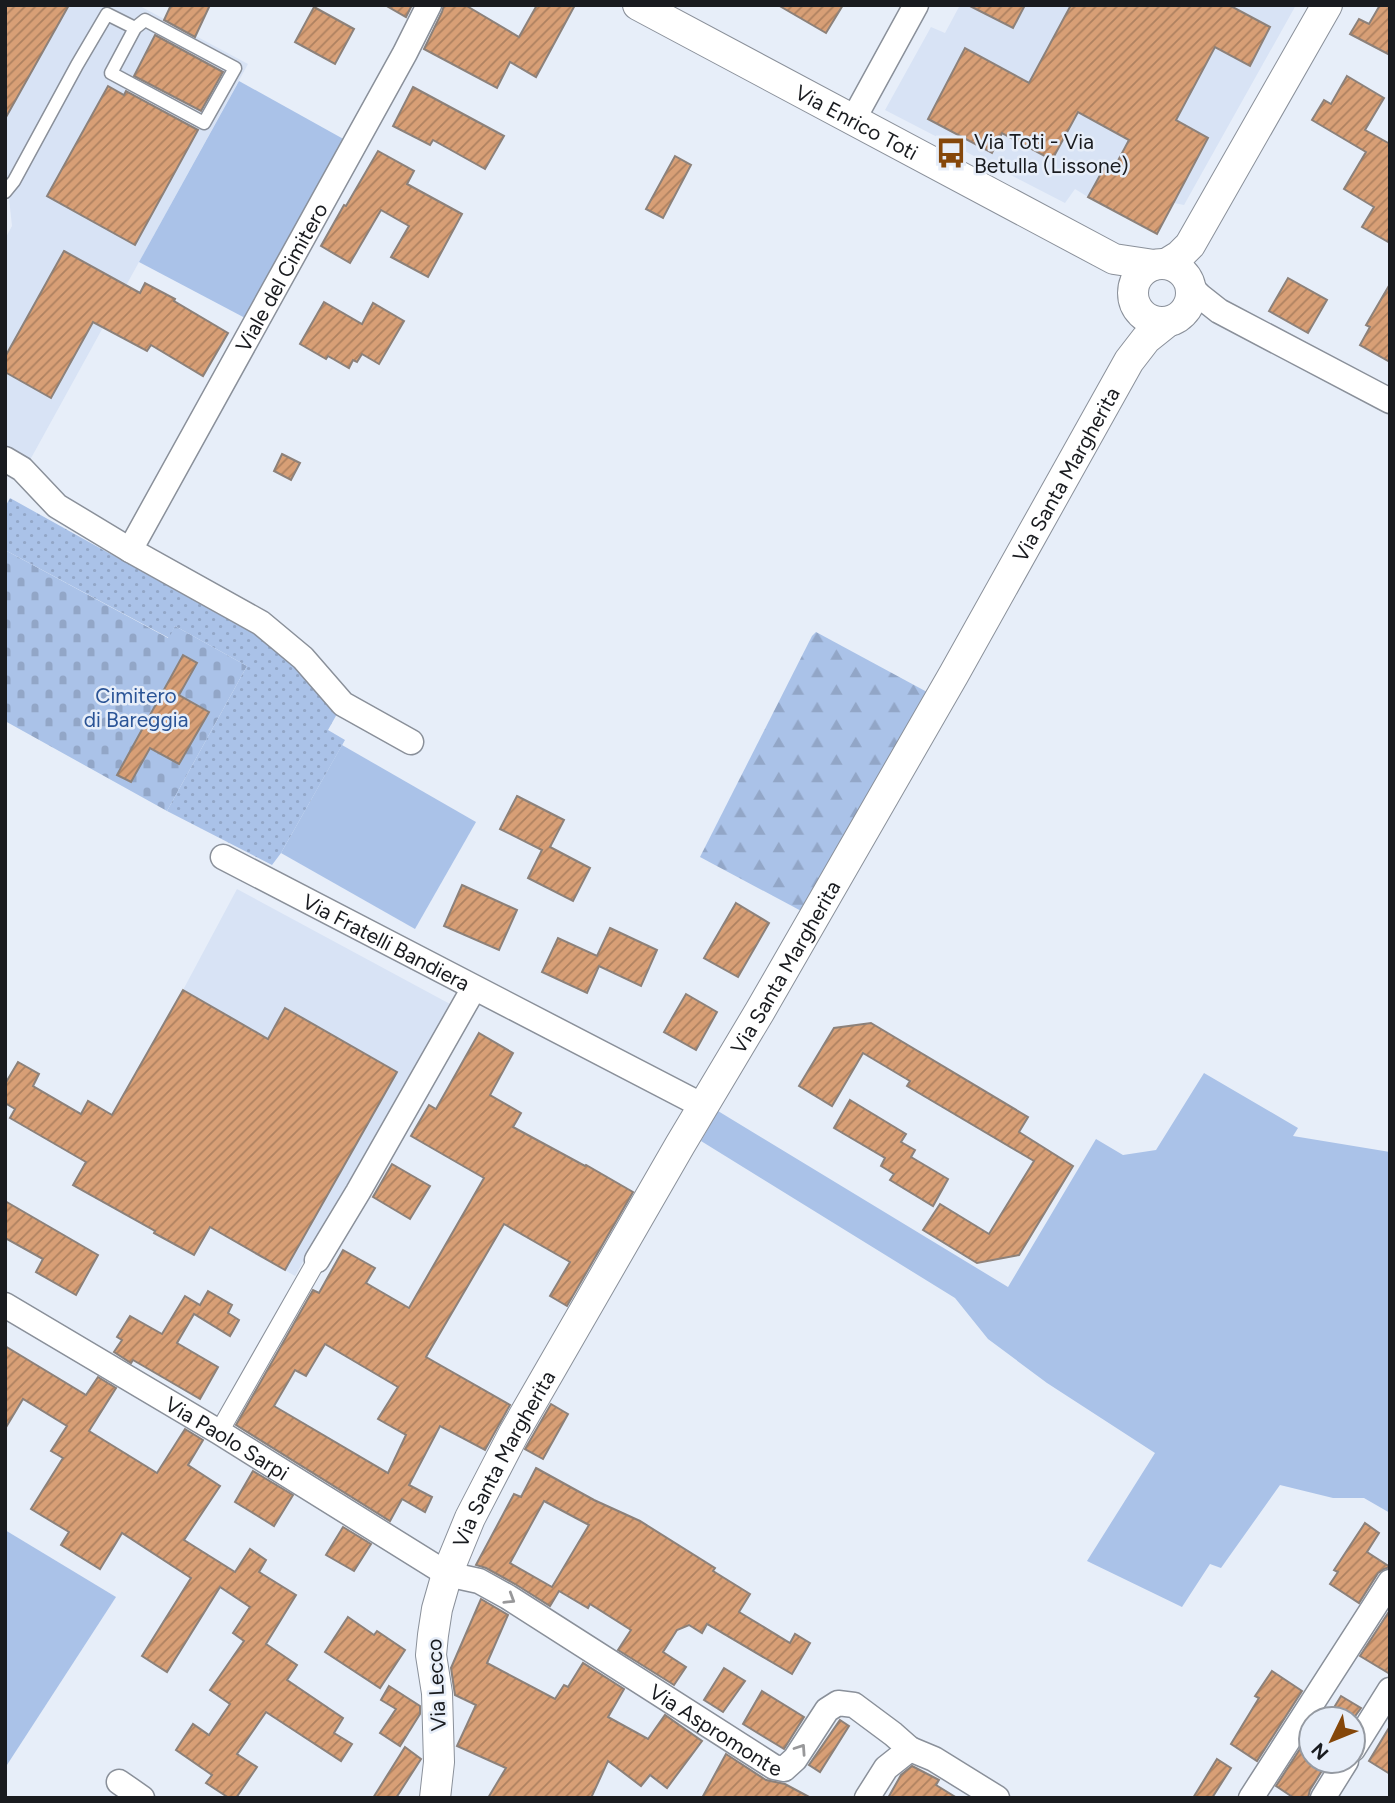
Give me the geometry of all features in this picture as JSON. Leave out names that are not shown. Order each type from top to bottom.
[{"type":"street","name":"Viale del Cimitero","points":[[130,550],[429,5]]},
{"type":"street","name":"Via Enrico Toti","points":[[638,5],[1114,258],[1166,290]]},
{"type":"street","points":[[853,120],[916,5]]},
{"type":"street","points":[[1327,5],[1190,245],[1186,261],[1166,290],[1220,311],[1390,401]]},
{"type":"street","name":"Via Santa Margherita","points":[[447,1574],[470,1518],[514,1433],[961,662],[1129,360],[1146,339],[1166,290]]},
{"type":"street","points":[[5,459],[22,469],[57,506],[261,623],[303,658],[343,704],[411,742]]},
{"type":"street","name":"Via Fratelli Bandiera","points":[[223,857],[703,1106]]},
{"type":"street","points":[[219,1432],[474,988]]},
{"type":"street","name":"Via Paolo Sarpi","points":[[5,1305],[219,1432],[447,1574]]},
{"type":"street","name":"Via Aspromonte","points":[[447,1574],[480,1581],[508,1597],[774,1767],[784,1769],[789,1764],[827,1710],[838,1703],[854,1705],[910,1749],[934,1759],[997,1798]]},
{"type":"street","name":"Via Lecco","points":[[435,1798],[439,1727],[431,1655],[437,1609],[447,1574]]},
{"type":"street","points":[[1251,1798],[1390,1582]]},
{"type":"street","points":[[1367,1727],[1390,1690]]},
{"type":"street","points":[[867,1798],[886,1768],[910,1749]]},
{"type":"street","points":[[1323,1798],[1337,1775]]},
{"type":"street","points":[[119,1782],[142,1798]]},
{"type":"lane","points":[[5,192],[14,181],[107,14],[135,28]]},
{"type":"lane","points":[[145,20],[235,68],[204,123],[111,73],[135,28],[145,20]]},
{"type":"shaded area","points":[[5,5],[138,5],[248,64],[30,460],[5,446],[5,239],[12,226],[9,198],[5,196]]},
{"type":"shaded area","points":[[960,5],[1296,5],[1184,205],[1088,197],[1075,189],[1065,203],[885,110],[931,27],[945,33]]},
{"type":"shaded area","points":[[237,889],[450,1004],[295,1276],[210,1227],[194,1255],[154,1233],[174,1199],[150,1185],[131,1218],[73,1185]]},
{"type":"green space","points":[[239,81],[347,141],[247,319],[139,262]]},
{"type":"green space","points":[[10,498],[267,641],[311,682],[337,714],[328,730],[345,740],[272,865],[167,811],[247,666],[175,626],[169,638],[5,550],[5,507]]},
{"type":"green space","name":"Cimitero di Bareggia","points":[[5,550],[168,638],[175,626],[247,666],[167,811],[5,721]]},
{"type":"green space","points":[[816,632],[927,692],[805,913],[700,857]]},
{"type":"green space","points":[[342,745],[476,822],[415,929],[281,853]]},
{"type":"green space","points":[[1204,1073],[1298,1128],[1293,1136],[1390,1152],[1390,1513],[1364,1498],[1333,1498],[1280,1485],[1221,1568],[1210,1564],[1182,1607],[1087,1561],[1155,1453],[1047,1383],[988,1339],[955,1298],[701,1141],[718,1111],[1008,1287],[1096,1139],[1123,1155],[1156,1150]]},
{"type":"green space","points":[[5,1530],[116,1597],[5,1768]]},
{"type":"building","points":[[5,5],[69,5],[5,119]]},
{"type":"building","points":[[171,5],[210,5],[195,37],[164,20]]},
{"type":"building","points":[[385,5],[412,5],[406,17]]},
{"type":"building","points":[[444,5],[465,5],[519,37],[537,5],[575,5],[536,77],[510,62],[497,88],[424,49]]},
{"type":"building","points":[[778,5],[843,5],[826,33]]},
{"type":"building","points":[[968,5],[1025,5],[1013,28]]},
{"type":"building","points":[[1071,5],[1229,5],[1270,27],[1250,66],[1215,47],[1176,120],[1208,138],[1157,234],[1088,197],[1105,166],[1113,170],[1129,140],[1078,112],[1052,160],[1002,133],[992,153],[928,119],[965,48],[1029,83]]},
{"type":"building","points":[[1380,5],[1390,5],[1390,55],[1350,34],[1359,19],[1369,24]]},
{"type":"building","points":[[314,7],[354,29],[335,64],[295,42]]},
{"type":"building","points":[[155,35],[223,72],[201,111],[134,76]]},
{"type":"building","points":[[1347,76],[1384,98],[1365,130],[1390,144],[1390,243],[1362,227],[1374,207],[1344,189],[1366,152],[1312,120],[1324,100],[1331,104]]},
{"type":"building","points":[[108,86],[124,95],[126,91],[198,130],[135,245],[47,196]]},
{"type":"building","points":[[413,87],[504,136],[485,169],[433,140],[430,145],[393,126]]},
{"type":"building","points":[[378,151],[414,171],[407,184],[462,214],[428,277],[391,257],[409,226],[381,210],[350,263],[321,246]]},
{"type":"building","points":[[675,156],[691,165],[663,218],[646,209]]},
{"type":"building","points":[[64,251],[140,293],[145,283],[228,333],[203,376],[151,345],[147,351],[93,322],[51,398],[5,372],[5,357]]},
{"type":"building","points":[[1288,278],[1327,300],[1308,333],[1269,311]]},
{"type":"building","points":[[1390,284],[1390,362],[1360,345],[1370,327],[1366,325]]},
{"type":"building","points":[[324,302],[362,324],[373,303],[404,321],[379,364],[362,354],[357,362],[353,360],[349,368],[300,344]]},
{"type":"building","points":[[282,454],[300,463],[291,480],[274,471]]},
{"type":"building","points":[[183,655],[197,663],[179,695],[209,712],[179,764],[150,748],[131,782],[117,775]]},
{"type":"building","points":[[517,796],[564,820],[550,847],[590,868],[573,901],[528,878],[542,850],[500,829]]},
{"type":"building","points":[[462,885],[517,910],[499,950],[444,926]]},
{"type":"building","points":[[736,903],[769,923],[738,977],[704,958]]},
{"type":"building","points":[[610,928],[657,950],[641,986],[599,966],[587,993],[542,972],[558,938],[597,956]]},
{"type":"building","points":[[183,990],[268,1039],[285,1008],[397,1072],[285,1270],[210,1227],[194,1255],[154,1233],[155,1231],[73,1185],[86,1162],[10,1118],[15,1109],[5,1103],[5,1084],[18,1062],[39,1074],[33,1086],[81,1114],[88,1101],[112,1115]]},
{"type":"building","points":[[686,994],[717,1012],[696,1050],[664,1032]]},
{"type":"building","points":[[871,1023],[1028,1117],[1019,1132],[1073,1166],[1019,1255],[977,1263],[923,1230],[940,1204],[989,1234],[1034,1161],[907,1086],[910,1081],[863,1053],[832,1106],[799,1086],[834,1028]]},
{"type":"building","points":[[479,1033],[513,1053],[490,1095],[521,1113],[513,1127],[633,1192],[567,1306],[550,1296],[570,1262],[504,1224],[426,1357],[510,1405],[485,1450],[440,1426],[409,1485],[432,1497],[425,1512],[402,1499],[390,1521],[236,1425],[313,1290],[319,1293],[343,1250],[375,1268],[366,1283],[409,1308],[484,1178],[411,1136],[429,1105],[436,1109]],"holes":[[[325,1344],[398,1387],[378,1419],[406,1435],[388,1473],[274,1406],[295,1370],[306,1376]]]},
{"type":"building","points":[[850,1100],[906,1134],[901,1142],[915,1150],[911,1157],[948,1179],[933,1206],[890,1180],[894,1174],[881,1166],[885,1158],[834,1128]]},
{"type":"building","points":[[392,1164],[430,1186],[410,1219],[373,1197]]},
{"type":"building","points":[[5,1201],[98,1255],[76,1295],[36,1272],[43,1259],[5,1238]]},
{"type":"building","points":[[208,1291],[232,1305],[228,1313],[239,1320],[230,1336],[194,1314],[177,1343],[218,1367],[200,1399],[114,1352],[122,1340],[117,1337],[130,1316],[162,1334],[185,1296],[200,1305]]},
{"type":"building","points":[[5,1346],[86,1395],[98,1377],[116,1388],[89,1431],[157,1473],[185,1429],[203,1440],[188,1465],[220,1486],[184,1540],[235,1572],[250,1549],[266,1560],[259,1572],[296,1595],[266,1644],[297,1665],[287,1680],[343,1718],[334,1733],[352,1744],[341,1761],[266,1712],[237,1754],[257,1767],[236,1798],[229,1798],[206,1783],[212,1775],[176,1750],[193,1724],[209,1735],[230,1704],[210,1690],[244,1641],[233,1633],[250,1607],[220,1587],[167,1672],[142,1656],[191,1578],[122,1533],[100,1569],[61,1545],[69,1532],[31,1509],[63,1458],[51,1451],[67,1426],[23,1399],[5,1429]]},
{"type":"building","points":[[551,1404],[568,1414],[543,1459],[525,1449]]},
{"type":"building","points":[[536,1468],[594,1500],[640,1521],[715,1568],[713,1571],[750,1594],[739,1612],[790,1643],[795,1634],[810,1643],[792,1674],[707,1624],[702,1633],[689,1625],[677,1630],[663,1652],[686,1667],[674,1685],[618,1650],[631,1630],[590,1604],[588,1608],[559,1591],[550,1606],[515,1584],[476,1565],[514,1494],[521,1497]],"holes":[[[544,1501],[589,1525],[552,1587],[510,1563]]]},
{"type":"building","points":[[253,1471],[293,1495],[274,1526],[235,1502]]},
{"type":"building","points":[[1365,1523],[1379,1533],[1367,1552],[1390,1567],[1378,1573],[1359,1603],[1330,1584],[1338,1572],[1334,1570]]},
{"type":"building","points":[[343,1527],[371,1544],[354,1571],[326,1555]]},
{"type":"building","points":[[481,1599],[508,1615],[487,1663],[555,1699],[564,1685],[568,1687],[583,1663],[624,1689],[608,1717],[648,1739],[665,1715],[702,1741],[667,1788],[650,1775],[641,1786],[608,1761],[591,1798],[488,1798],[506,1768],[457,1746],[476,1705],[455,1695],[451,1668]]},
{"type":"building","points":[[1390,1610],[1390,1674],[1360,1656]]},
{"type":"building","points":[[348,1617],[374,1635],[377,1631],[405,1650],[380,1688],[325,1652]]},
{"type":"building","points":[[724,1668],[745,1681],[723,1712],[704,1700]]},
{"type":"building","points":[[1272,1671],[1302,1691],[1257,1761],[1231,1744],[1259,1698],[1255,1696]]},
{"type":"building","points":[[389,1686],[420,1706],[420,1714],[400,1746],[380,1733],[396,1709],[381,1700]]},
{"type":"building","points":[[762,1691],[804,1717],[784,1749],[743,1724]]},
{"type":"building","points":[[1341,1696],[1356,1705],[1336,1705]]},
{"type":"building","points":[[840,1720],[849,1726],[820,1772],[809,1765]]},
{"type":"building","points":[[1390,1726],[1390,1774],[1369,1761]]},
{"type":"building","points":[[405,1747],[421,1759],[396,1798],[373,1798]]},
{"type":"building","points":[[726,1754],[766,1780],[785,1784],[811,1798],[702,1798]]},
{"type":"building","points":[[1297,1754],[1297,1775],[1319,1775],[1308,1798],[1294,1798],[1276,1786]]},
{"type":"building","points":[[1217,1759],[1231,1768],[1212,1798],[1193,1798]]},
{"type":"building","points":[[912,1766],[939,1780],[936,1785],[957,1798],[888,1798],[901,1775]]},
{"type":"place","name":"Via Toti - Via Betulla (Lissone)","points":[[951,153]]}]
